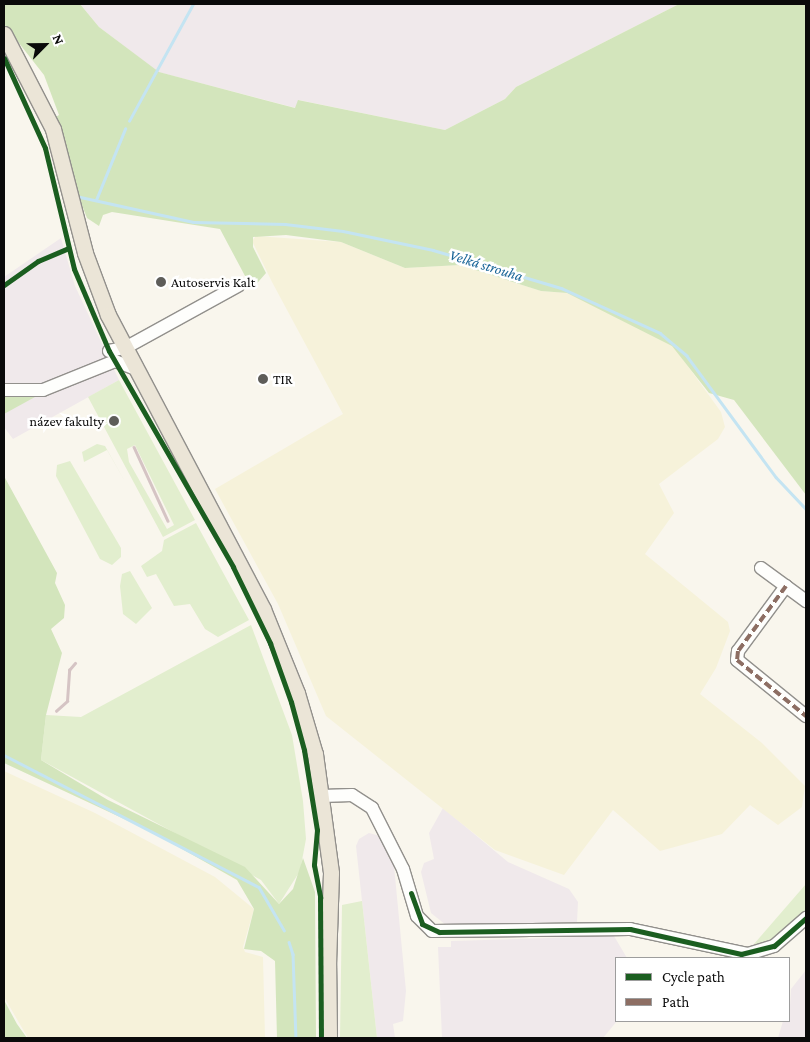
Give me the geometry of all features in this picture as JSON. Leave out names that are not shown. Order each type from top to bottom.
[{"type":"main road","points":[[4,34],[40,98],[68,188],[91,272],[115,328],[268,618],[302,707],[322,796],[328,844],[332,902],[328,964],[329,1038]]},
{"type":"street","points":[[4,390],[43,390],[88,369],[238,286]]},
{"type":"street","points":[[112,356],[115,328]]},
{"type":"street","points":[[112,356],[136,369]]},
{"type":"street","points":[[761,568],[806,601]]},
{"type":"street","points":[[786,586],[738,651],[737,660],[806,716]]},
{"type":"street","points":[[322,796],[352,795],[372,808],[403,870],[417,916],[432,931],[630,929],[748,954],[774,946],[806,918]]},
{"type":"shaded area","points":[[80,4],[679,4],[516,87],[505,99],[445,130],[299,100],[296,108],[158,72],[99,27]]},
{"type":"shaded area","points":[[256,236],[341,242],[405,268],[460,265],[541,291],[567,293],[656,334],[674,347],[721,412],[725,427],[718,439],[659,484],[674,513],[645,554],[728,622],[730,631],[716,668],[700,694],[762,743],[805,786],[802,807],[778,825],[750,805],[722,834],[660,851],[613,810],[564,875],[495,850],[326,716],[278,604],[215,489],[343,414],[272,282],[252,241]]},
{"type":"shaded area","points":[[61,238],[75,286],[119,380],[13,439],[4,427],[4,277]]},
{"type":"shaded area","points":[[4,771],[95,813],[215,877],[254,909],[243,947],[245,952],[263,957],[265,1038],[28,1038],[4,997]]},
{"type":"shaded area","points":[[443,808],[508,862],[569,889],[578,902],[577,922],[446,925],[431,913],[421,872],[424,863],[434,859],[429,833]]},
{"type":"shaded area","points":[[369,833],[380,836],[394,866],[406,991],[403,1021],[393,1024],[395,1038],[377,1038],[356,846],[359,839]]},
{"type":"shaded area","points":[[614,936],[626,957],[615,957],[616,1022],[603,1038],[442,1038],[438,947],[451,947],[451,941]]},
{"type":"shaded area","points":[[806,970],[806,1038],[778,1038],[783,1022],[790,1022],[791,989]]},
{"type":"green space","points":[[4,4],[80,4],[99,27],[159,72],[295,108],[298,100],[445,130],[505,99],[516,87],[679,4],[806,4],[806,495],[734,400],[709,393],[672,346],[567,293],[541,291],[460,265],[405,268],[341,242],[286,235],[253,237],[253,247],[266,273],[252,289],[220,229],[112,212],[103,215],[99,226],[87,218],[74,185],[54,118],[59,115],[44,75],[4,24]]},
{"type":"green space","points":[[119,380],[195,520],[163,537],[88,397]],"holes":[[[135,445],[174,525],[167,529],[129,462],[127,449]]]},
{"type":"green space","points":[[4,395],[35,397],[4,414]]},
{"type":"green space","points":[[97,444],[105,446],[127,485],[107,450],[84,462],[82,452]]},
{"type":"green space","points":[[70,461],[121,548],[121,557],[112,565],[100,559],[56,476],[57,465]]},
{"type":"green space","points":[[4,476],[57,573],[55,583],[65,605],[64,618],[51,629],[62,653],[46,715],[41,760],[108,800],[245,867],[279,904],[293,889],[303,858],[315,892],[316,1038],[277,1038],[275,961],[261,951],[244,949],[254,909],[237,880],[152,832],[4,763]]},
{"type":"green space","points":[[196,523],[249,620],[218,637],[205,629],[190,604],[174,606],[156,574],[147,577],[141,566],[162,551],[164,540]]},
{"type":"green space","points":[[130,571],[152,608],[136,624],[123,614],[120,586],[122,574]]},
{"type":"green space","points":[[251,625],[292,735],[303,801],[306,839],[300,871],[279,904],[261,880],[41,760],[46,715],[81,717]]},
{"type":"green space","points":[[806,884],[806,911],[780,934],[758,946],[754,944]]},
{"type":"green space","points":[[362,901],[377,1038],[340,1038],[342,905]]},
{"type":"green space","points":[[4,1000],[17,1024],[27,1038],[4,1038]]},
{"type":"waterway","points":[[129,121],[193,4]]},
{"type":"waterway","points":[[96,200],[125,129]]},
{"type":"waterway","name":"Velká strouha","points":[[76,196],[193,222],[285,224],[343,231],[433,250],[561,288],[660,333],[687,356],[776,477],[806,509]]},
{"type":"waterway","points":[[4,755],[259,887],[284,930]]},
{"type":"waterway","points":[[289,942],[293,954],[296,1038]]},
{"type":"railway","points":[[134,447],[168,521]]},
{"type":"railway","points":[[56,711],[67,701],[69,670],[75,663]]},
{"type":"marked path","points":[[786,586],[738,651],[737,660],[806,716]]},
{"type":"cycle path","points":[[4,58],[45,148],[74,269],[109,351],[233,567],[270,643],[291,702],[304,750],[317,830],[314,865],[320,897],[321,1038]]},
{"type":"cycle path","points":[[4,285],[38,261],[68,248]]},
{"type":"cycle path","points":[[411,893],[422,924],[439,932],[630,929],[741,954],[774,946],[806,918]]},
{"type":"place","name":"Autoservis Kalt","points":[[161,282]]},
{"type":"place","name":"TIR","points":[[263,379]]},
{"type":"place","name":"název fakulty","points":[[114,421]]}]
